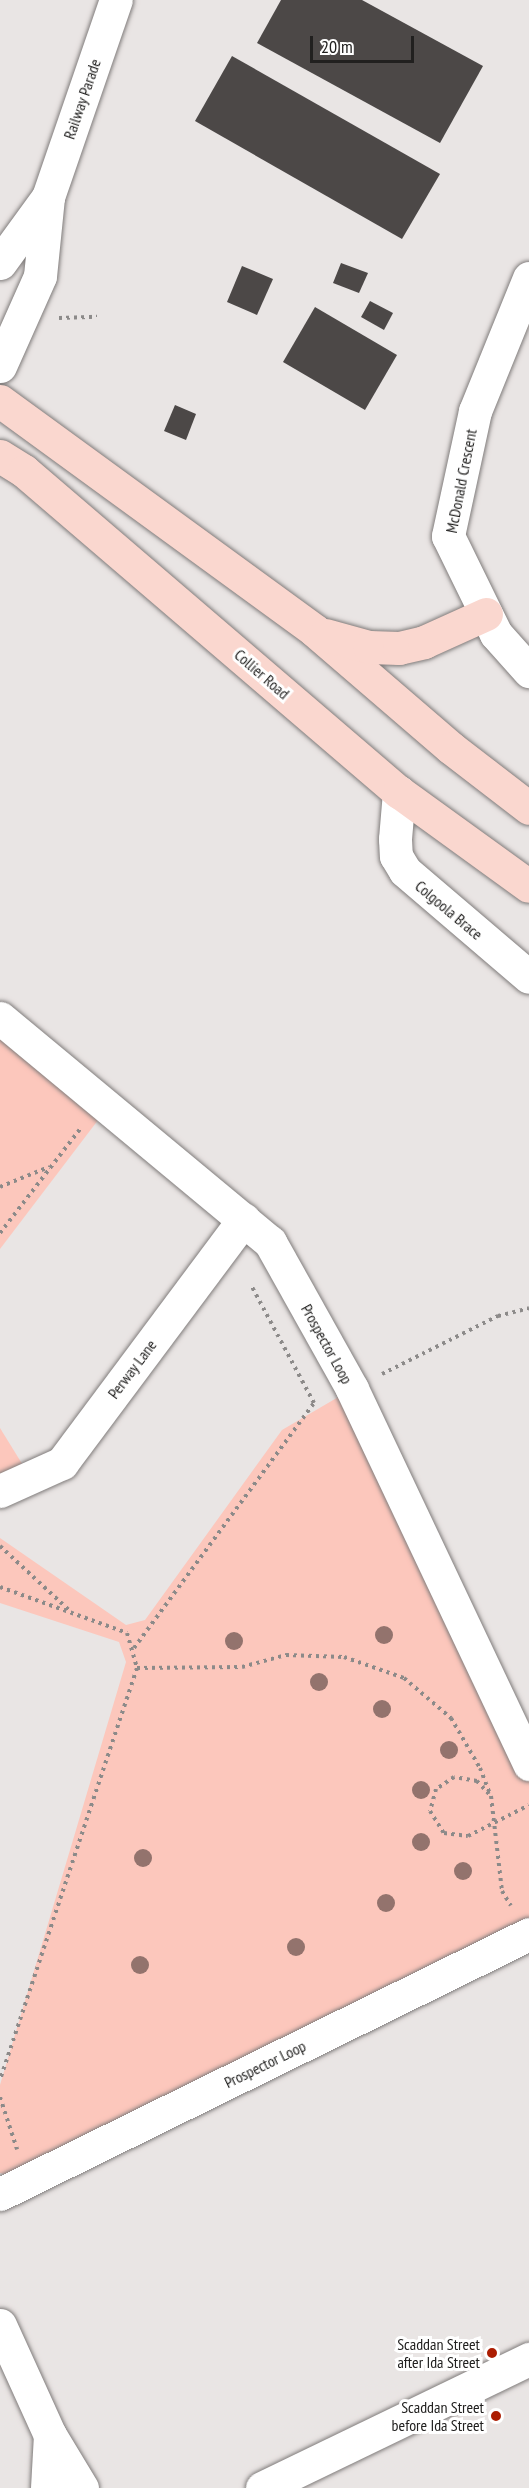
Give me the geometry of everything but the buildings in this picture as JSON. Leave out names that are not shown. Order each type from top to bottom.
[{"type":"main road","points":[[0,401],[315,631],[451,748],[529,808]]},
{"type":"main road","name":"Collier Road","points":[[0,456],[24,471],[399,792],[529,886]]},
{"type":"main road","points":[[315,631],[369,647],[399,648],[424,642],[486,614]]},
{"type":"street","name":"Railway Parade","points":[[0,366],[40,276],[48,197],[116,0]]},
{"type":"street","name":"Railway Parade","points":[[0,264],[48,197]]},
{"type":"street","name":"McDonald Crescent","points":[[529,278],[475,411],[448,536],[496,634],[529,671]]},
{"type":"street","name":"Colgoola Brace","points":[[399,792],[395,838],[396,856],[405,872],[529,977]]},
{"type":"street","name":"Prospector Loop","points":[[0,1018],[236,1230],[270,1242],[352,1389],[529,1764]]},
{"type":"street","name":"Perway Lane","points":[[0,1491],[62,1464],[236,1230]]},
{"type":"street","name":"Prospector Loop","points":[[13,2188],[521,1921]]},
{"type":"street","points":[[0,2325],[50,2435],[82,2488]]},
{"type":"street","points":[[262,2488],[529,2359]]},
{"type":"street","points":[[47,2488],[50,2435]]},
{"type":"path","points":[[0,1233],[81,1128],[72,1120]]},
{"type":"path","points":[[0,1187],[51,1166]]},
{"type":"path","points":[[134,1648],[314,1403],[236,1230]]},
{"type":"path","points":[[352,1389],[498,1316],[529,1308]]},
{"type":"path","points":[[0,1546],[74,1615]]},
{"type":"path","points":[[0,1587],[127,1633],[134,1648],[137,1668],[0,2079]]},
{"type":"path","points":[[137,1668],[242,1667],[286,1655],[344,1658],[404,1678],[451,1718],[480,1768],[491,1796],[492,1822],[502,1891],[521,1921]]},
{"type":"path","points":[[491,1796],[477,1781],[454,1777],[436,1790],[430,1811],[444,1833],[468,1836],[529,1805]]},
{"type":"path","points":[[0,2097],[13,2188]]},
{"type":"shaded area","points":[[0,1018],[108,1107],[0,1249]]},
{"type":"shaded area","points":[[352,1389],[529,1764],[529,1934],[27,2181],[0,2173],[0,2085],[126,1662],[119,1642],[0,1603],[0,1538],[126,1625],[145,1620],[282,1430]]},
{"type":"shaded area","points":[[0,1428],[29,1475],[0,1491]]},
{"type":"place","name":"Scaddan Street after Ida Street","points":[[492,2353]]},
{"type":"place","name":"Scaddan Street before Ida Street","points":[[496,2416]]}]
